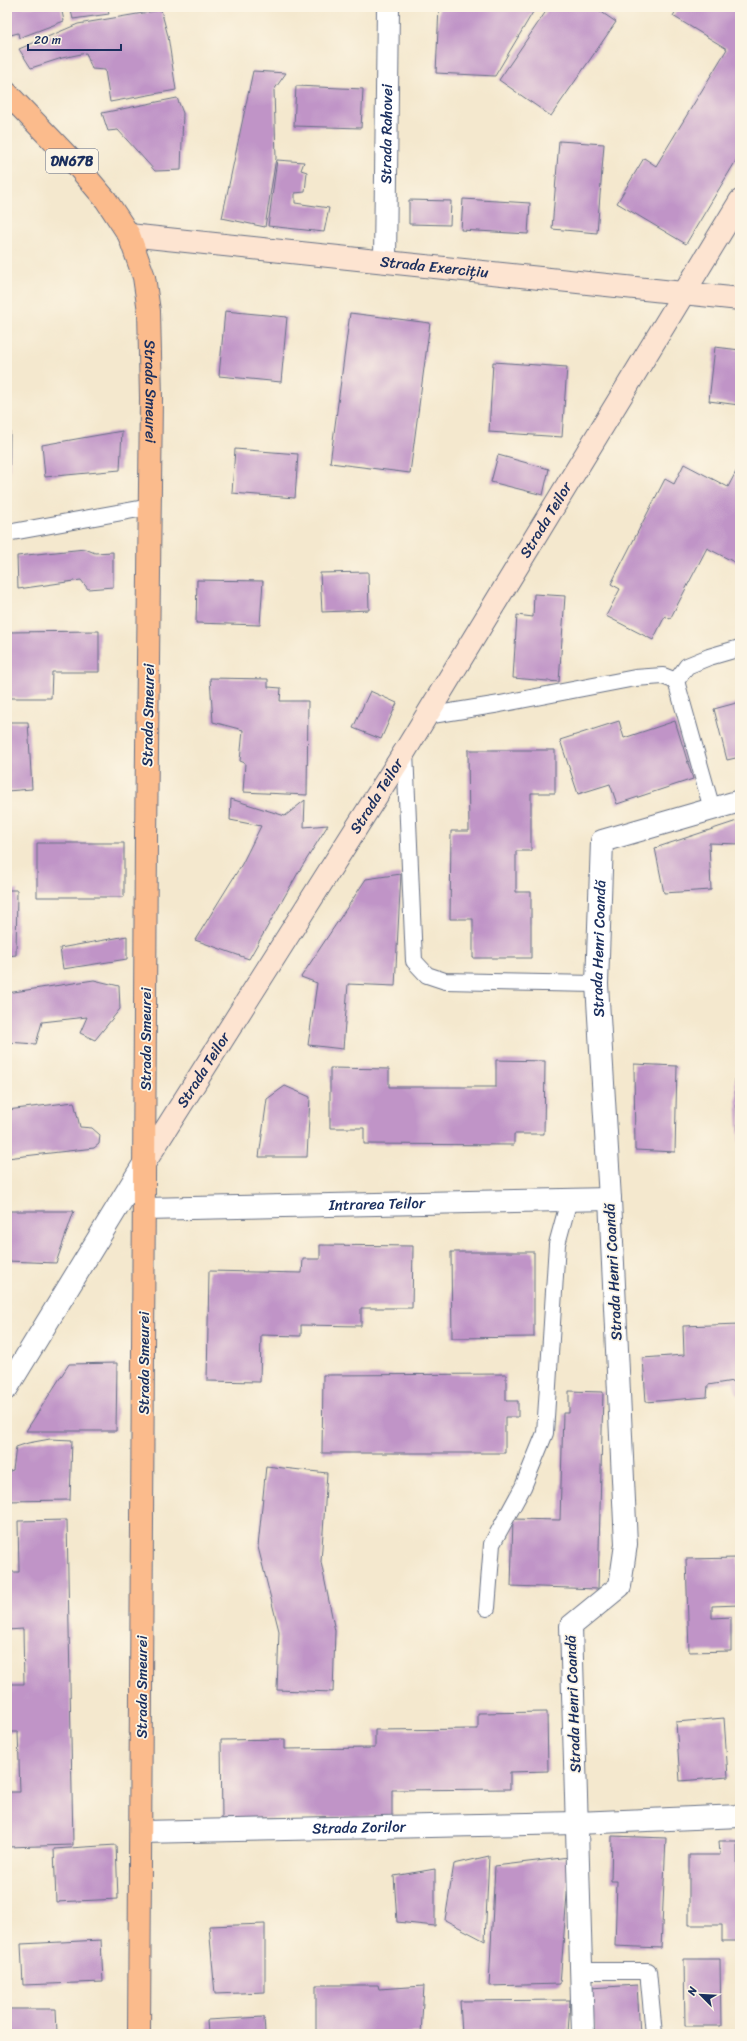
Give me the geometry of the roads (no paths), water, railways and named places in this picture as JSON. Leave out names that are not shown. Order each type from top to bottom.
[{"type":"main road","name":"Strada Smeurei","points":[[7,93],[79,168],[106,200],[129,235],[144,277],[149,311],[150,507],[139,2034]]},
{"type":"street","name":"Strada Rahovei","points":[[385,260],[388,7]]},
{"type":"street","name":"Strada Teilor","points":[[7,1388],[145,1162],[405,751],[740,201]]},
{"type":"street","name":"Strada Exercițiu","points":[[129,235],[385,260],[740,299]]},
{"type":"street","name":"Strada Henri Coandă","points":[[577,1823],[571,1626],[620,1586],[626,1544],[610,1198],[597,984],[602,841],[740,801]]},
{"type":"street","name":"Intrarea Teilor","points":[[145,1209],[610,1198]]},
{"type":"street","name":"Strada Zorilor","points":[[141,1832],[577,1823],[740,1816]]},
{"type":"street","points":[[577,1823],[583,2034]]},
{"type":"lane","points":[[7,533],[150,507]]},
{"type":"lane","points":[[676,681],[687,666],[709,657],[740,648]]},
{"type":"lane","points":[[426,716],[500,704],[634,678],[663,676],[676,681]]},
{"type":"lane","points":[[676,681],[712,809]]},
{"type":"lane","points":[[405,751],[414,961],[427,976],[445,981],[597,984]]},
{"type":"lane","points":[[487,1608],[492,1544],[523,1487],[545,1433],[556,1244],[569,1200]]},
{"type":"lane","points":[[581,1971],[648,1971],[654,2034]]}]
